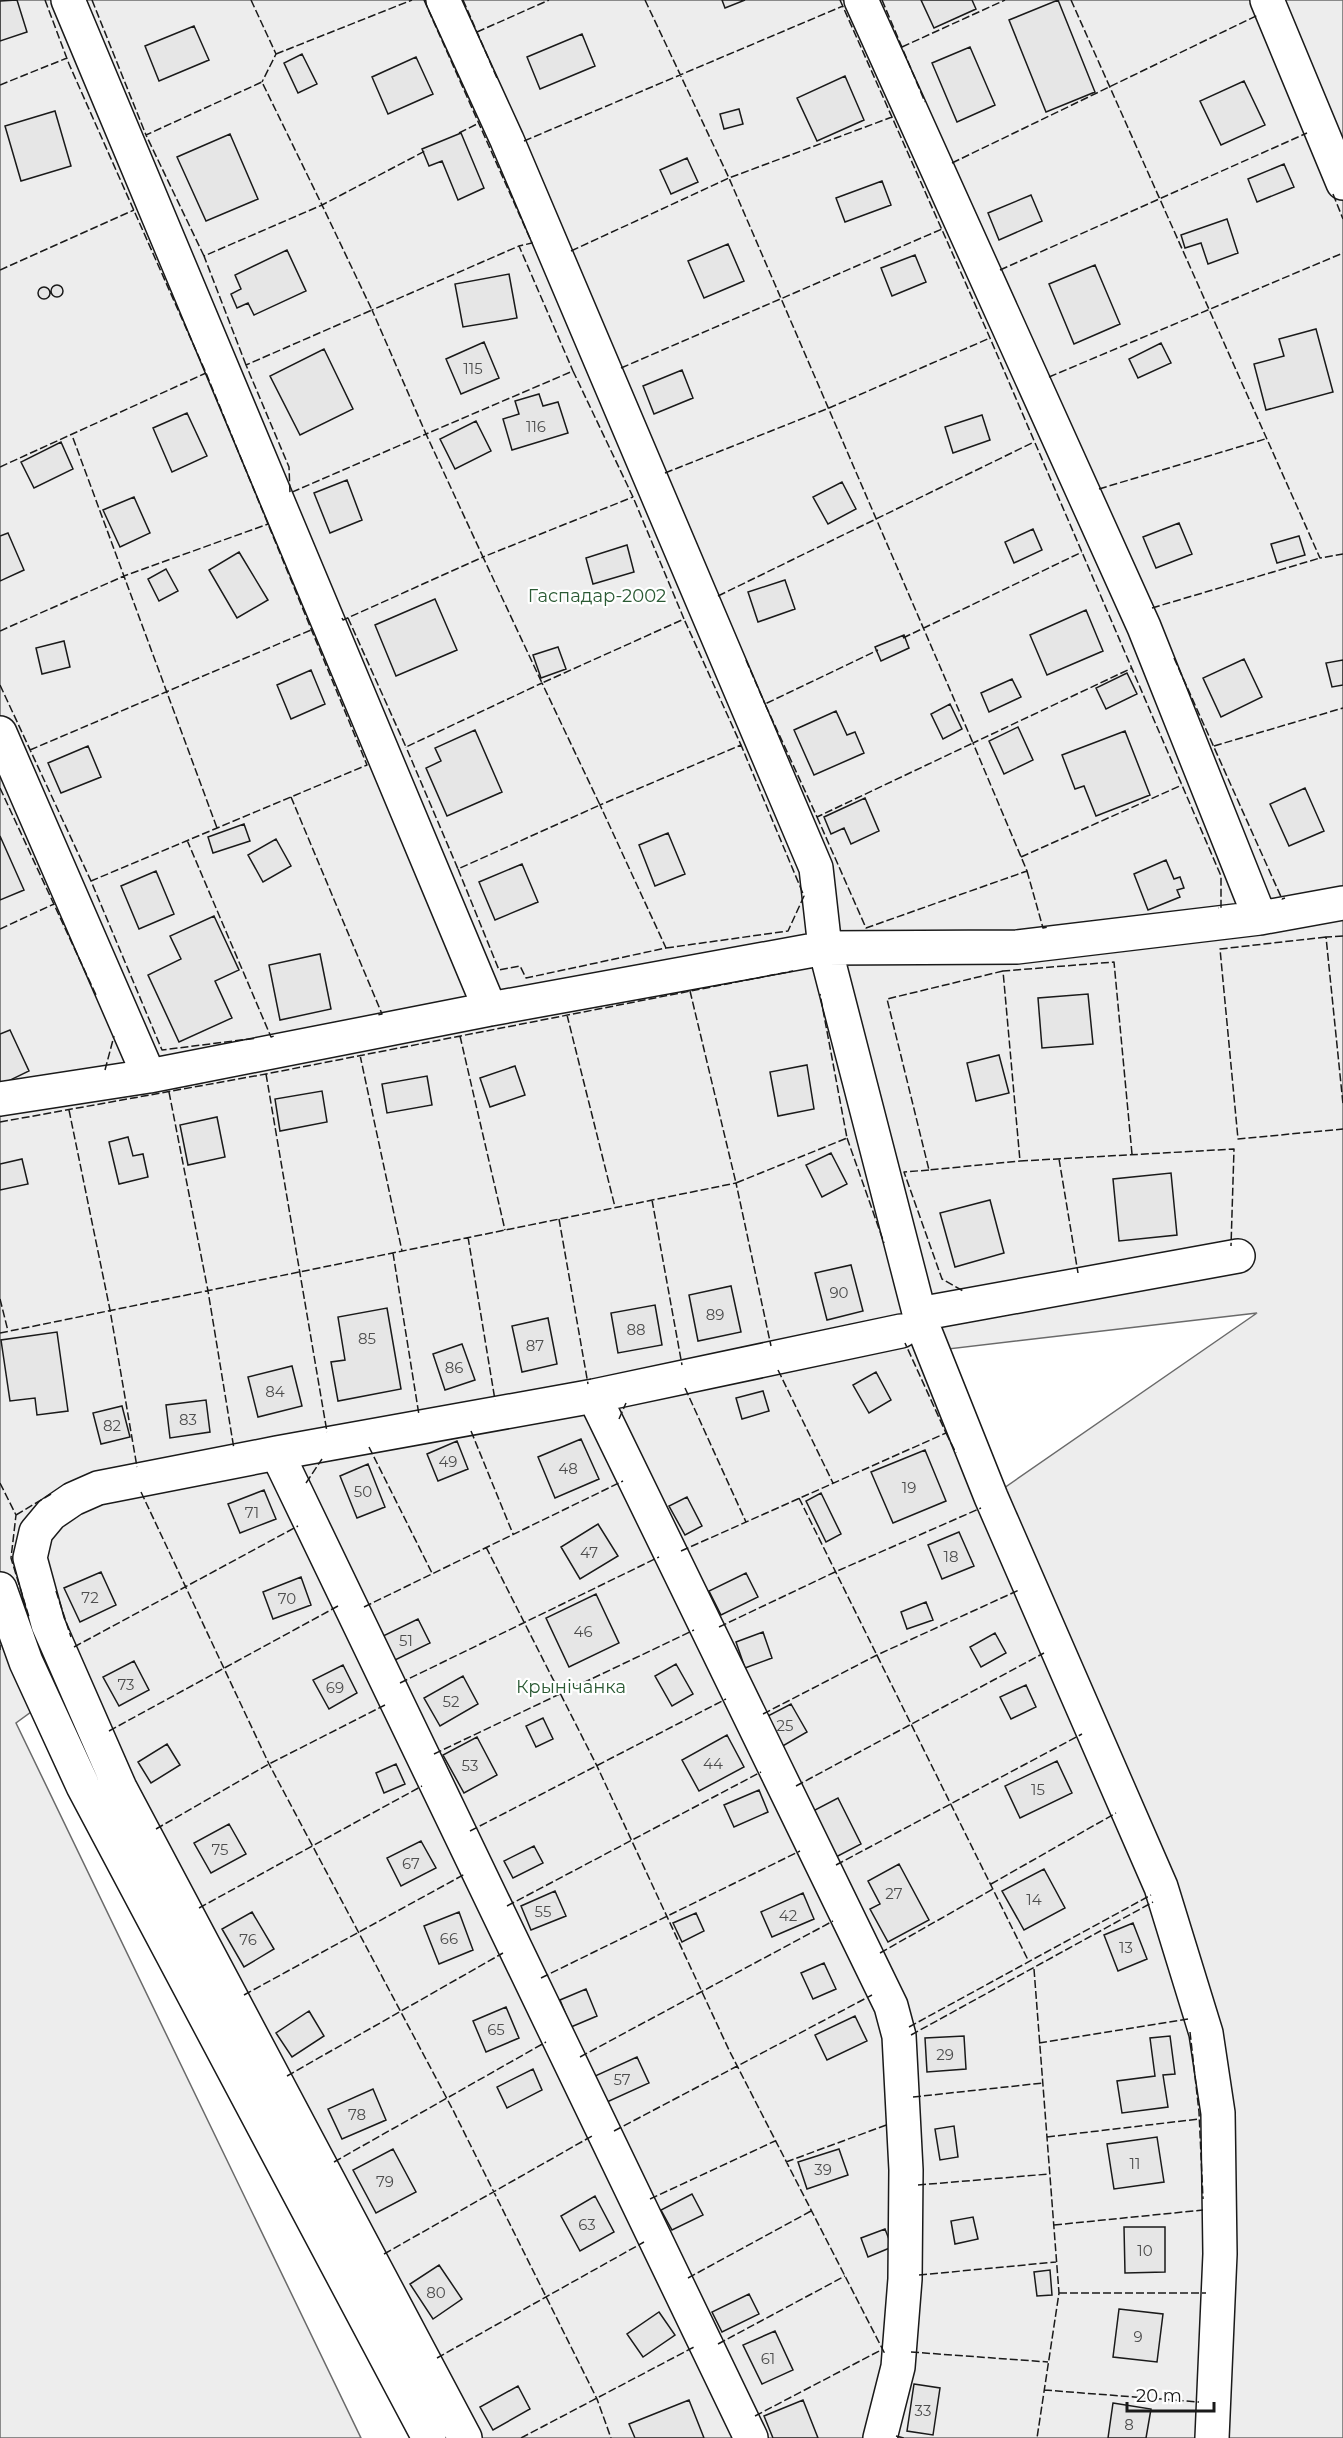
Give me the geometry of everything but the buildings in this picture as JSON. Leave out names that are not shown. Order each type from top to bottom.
[{"type":"street","points":[[68,0],[490,1009]]},
{"type":"street","points":[[442,0],[507,140],[816,868],[825,948],[910,1323],[991,1497],[1161,1887],[1206,2033],[1218,2113],[1220,2254],[1212,2438]]},
{"type":"street","points":[[861,0],[1144,627],[1260,918]]},
{"type":"street","points":[[1267,0],[1343,183]]},
{"type":"street","points":[[0,734],[149,1076]]},
{"type":"street","points":[[0,1099],[149,1076],[490,1009],[825,948],[1017,947],[1260,918],[1343,903]]},
{"type":"street","points":[[465,2438],[120,1788],[48,1624],[30,1558],[36,1532],[51,1514],[73,1499],[98,1488],[594,1396],[910,1323],[1238,1256]]},
{"type":"street","points":[[594,1396],[891,2006],[899,2036],[906,2170],[906,2279],[898,2367],[880,2438]]},
{"type":"street","points":[[277,1453],[751,2438]]},
{"type":"street","points":[[0,1589],[13,1665],[82,1786],[429,2438]]},
{"type":"shaded area","points":[[0,0],[1343,0],[1343,2438],[451,2438],[53,1696],[16,1723],[361,2438],[0,2438]],"holes":[[[1257,1313],[991,1497],[922,1352]]]},
{"type":"fence","points":[[45,0],[69,64],[206,373],[367,765],[91,881]]},
{"type":"fence","points":[[92,0],[146,135]]},
{"type":"fence","points":[[251,0],[276,54],[262,82]]},
{"type":"fence","points":[[276,54],[412,0]]},
{"type":"fence","points":[[424,0],[532,243],[519,246]]},
{"type":"fence","points":[[463,0],[497,78]]},
{"type":"fence","points":[[477,32],[549,0]]},
{"type":"fence","points":[[645,0],[729,178],[973,743],[817,817],[765,704],[878,650]]},
{"type":"fence","points":[[840,0],[990,338],[1221,876],[1221,908],[1218,908]]},
{"type":"fence","points":[[882,0],[925,102]]},
{"type":"fence","points":[[902,47],[1005,0]]},
{"type":"fence","points":[[1071,0],[1320,558],[1343,554]]},
{"type":"fence","points":[[524,141],[843,6]]},
{"type":"fence","points":[[952,163],[1258,15]]},
{"type":"fence","points":[[0,85],[67,58]]},
{"type":"fence","points":[[204,256],[146,135],[262,82],[322,205],[427,150]]},
{"type":"fence","points":[[571,251],[729,178],[892,117]]},
{"type":"fence","points":[[459,133],[479,123]]},
{"type":"fence","points":[[1000,270],[1307,133]]},
{"type":"fence","points":[[1333,194],[1343,219]]},
{"type":"fence","points":[[246,365],[204,256],[322,205],[372,310],[246,365],[289,467],[290,493],[426,434],[372,310],[519,246],[573,371]]},
{"type":"fence","points":[[0,270],[134,210]]},
{"type":"fence","points":[[621,368],[942,229]]},
{"type":"fence","points":[[1049,377],[1343,253]]},
{"type":"fence","points":[[665,473],[829,408],[990,338]]},
{"type":"fence","points":[[342,618],[343,620],[483,557],[426,434],[573,371],[633,497],[684,619],[542,683],[483,557],[633,497]]},
{"type":"fence","points":[[0,467],[206,373]]},
{"type":"fence","points":[[73,438],[217,828]]},
{"type":"fence","points":[[1099,489],[1265,439]]},
{"type":"fence","points":[[718,596],[1034,442]]},
{"type":"fence","points":[[0,631],[124,576],[268,524]]},
{"type":"fence","points":[[903,638],[1082,552]]},
{"type":"fence","points":[[1152,608],[1320,558]]},
{"type":"fence","points":[[348,618],[406,747],[542,683],[600,805],[458,869],[406,747]]},
{"type":"fence","points":[[458,869],[499,970],[520,966],[526,978],[666,948],[600,805],[741,745],[684,619]]},
{"type":"fence","points":[[30,750],[311,630]]},
{"type":"fence","points":[[1174,658],[1282,899],[1285,898]]},
{"type":"fence","points":[[746,660],[765,704]]},
{"type":"fence","points":[[817,817],[866,928],[1027,871],[973,743],[1132,668]]},
{"type":"fence","points":[[0,685],[91,881],[162,1050],[257,1038]]},
{"type":"fence","points":[[1214,746],[1343,708]]},
{"type":"fence","points":[[666,948],[788,931],[804,896],[741,745]]},
{"type":"fence","points":[[1021,857],[1182,785]]},
{"type":"fence","points":[[0,788],[96,995]]},
{"type":"fence","points":[[291,797],[382,1014],[377,1015]]},
{"type":"fence","points":[[187,840],[271,1037],[274,1036]]},
{"type":"fence","points":[[1027,871],[1043,928],[1048,927]]},
{"type":"fence","points":[[0,929],[54,904]]},
{"type":"fence","points":[[1343,936],[1326,937],[1343,1104]]},
{"type":"fence","points":[[1326,937],[1220,949],[1238,1139],[1343,1129]]},
{"type":"fence","points":[[1132,1154],[1114,962],[1003,971],[1020,1161],[1234,1149],[1231,1246]]},
{"type":"fence","points":[[0,1122],[266,1074],[793,971]]},
{"type":"fence","points":[[1003,971],[887,999],[929,1170],[1020,1161]]},
{"type":"fence","points":[[690,991],[736,1183],[847,1138],[820,994]]},
{"type":"fence","points":[[567,1015],[615,1207]]},
{"type":"fence","points":[[105,1070],[114,1036]]},
{"type":"fence","points":[[460,1036],[505,1230]]},
{"type":"fence","points":[[360,1055],[402,1251]]},
{"type":"fence","points":[[266,1074],[327,1432]]},
{"type":"fence","points":[[169,1092],[208,1291],[234,1449]]},
{"type":"fence","points":[[69,1110],[110,1310],[137,1467]]},
{"type":"fence","points":[[847,1138],[884,1243]]},
{"type":"fence","points":[[1059,1159],[1078,1273]]},
{"type":"fence","points":[[929,1170],[904,1172],[942,1279],[965,1292]]},
{"type":"fence","points":[[0,1333],[736,1183],[771,1346]]},
{"type":"fence","points":[[652,1200],[682,1365]]},
{"type":"fence","points":[[559,1219],[588,1384]]},
{"type":"fence","points":[[468,1237],[495,1400]]},
{"type":"fence","points":[[393,1253],[419,1415]]},
{"type":"fence","points":[[0,1299],[8,1331]]},
{"type":"fence","points":[[681,1551],[946,1433],[905,1343]]},
{"type":"fence","points":[[778,1370],[833,1483]]},
{"type":"fence","points":[[685,1388],[746,1522]]},
{"type":"fence","points":[[619,1419],[626,1403]]},
{"type":"fence","points":[[471,1431],[513,1534]]},
{"type":"fence","points":[[946,1433],[956,1453]]},
{"type":"fence","points":[[369,1447],[432,1573]]},
{"type":"fence","points":[[306,1483],[322,1459]]},
{"type":"fence","points":[[364,1607],[623,1481]]},
{"type":"fence","points":[[0,1483],[16,1515],[11,1558],[29,1617]]},
{"type":"fence","points":[[141,1492],[269,1764],[453,2110],[597,2399],[611,2438]]},
{"type":"fence","points":[[16,1515],[51,1494]]},
{"type":"fence","points":[[799,1498],[1029,1962]]},
{"type":"fence","points":[[719,1627],[835,1572],[981,1508]]},
{"type":"fence","points":[[74,1647],[298,1526]]},
{"type":"fence","points":[[486,1547],[597,1766],[729,2050],[885,2354]]},
{"type":"fence","points":[[400,1683],[659,1557]]},
{"type":"fence","points":[[763,1714],[877,1655],[1019,1590]]},
{"type":"fence","points":[[56,1591],[71,1637]]},
{"type":"fence","points":[[109,1731],[338,1606]]},
{"type":"fence","points":[[434,1754],[694,1630]]},
{"type":"fence","points":[[0,1645],[0,1650]]},
{"type":"fence","points":[[796,1786],[1044,1653]]},
{"type":"fence","points":[[470,1831],[726,1699]]},
{"type":"fence","points":[[156,1829],[269,1764],[385,1705]]},
{"type":"fence","points":[[836,1865],[1082,1734]]},
{"type":"fence","points":[[507,1906],[761,1772]]},
{"type":"fence","points":[[199,1908],[422,1786]]},
{"type":"fence","points":[[991,1884],[1116,1813]]},
{"type":"fence","points":[[541,1978],[800,1851]]},
{"type":"fence","points":[[244,1995],[465,1874]]},
{"type":"fence","points":[[880,1953],[993,1889]]},
{"type":"fence","points":[[909,2027],[1151,1895]]},
{"type":"fence","points":[[911,2035],[1153,1902]]},
{"type":"fence","points":[[580,2057],[833,1921]]},
{"type":"fence","points":[[287,2076],[503,1953]]},
{"type":"fence","points":[[1034,1969],[1059,2293],[1037,2438]]},
{"type":"fence","points":[[614,2131],[872,1995]]},
{"type":"fence","points":[[1039,2043],[1188,2019]]},
{"type":"fence","points":[[1190,2032],[1199,2112],[1203,2199]]},
{"type":"fence","points":[[334,2162],[546,2042]]},
{"type":"fence","points":[[913,2097],[1043,2083]]},
{"type":"fence","points":[[1047,2137],[1199,2119]]},
{"type":"fence","points":[[786,2162],[889,2124]]},
{"type":"fence","points":[[384,2254],[592,2136]]},
{"type":"fence","points":[[650,2199],[775,2141]]},
{"type":"fence","points":[[918,2185],[1049,2174]]},
{"type":"fence","points":[[1054,2225],[1203,2210]]},
{"type":"fence","points":[[688,2278],[811,2211]]},
{"type":"fence","points":[[437,2358],[644,2242]]},
{"type":"fence","points":[[919,2275],[1056,2262]]},
{"type":"fence","points":[[718,2344],[845,2276]]},
{"type":"fence","points":[[1059,2293],[1206,2293]]},
{"type":"fence","points":[[521,2438],[694,2347]]},
{"type":"fence","points":[[755,2416],[883,2349]]},
{"type":"fence","points":[[911,2352],[1048,2362]]},
{"type":"fence","points":[[1044,2390],[1199,2402]]},
{"type":"fence","points":[[896,2436],[904,2438]]},
{"type":"park label","name":"Гаспадар-2002","points":[[597,596]]},
{"type":"park label","name":"Крынічанка","points":[[571,1687]]}]
